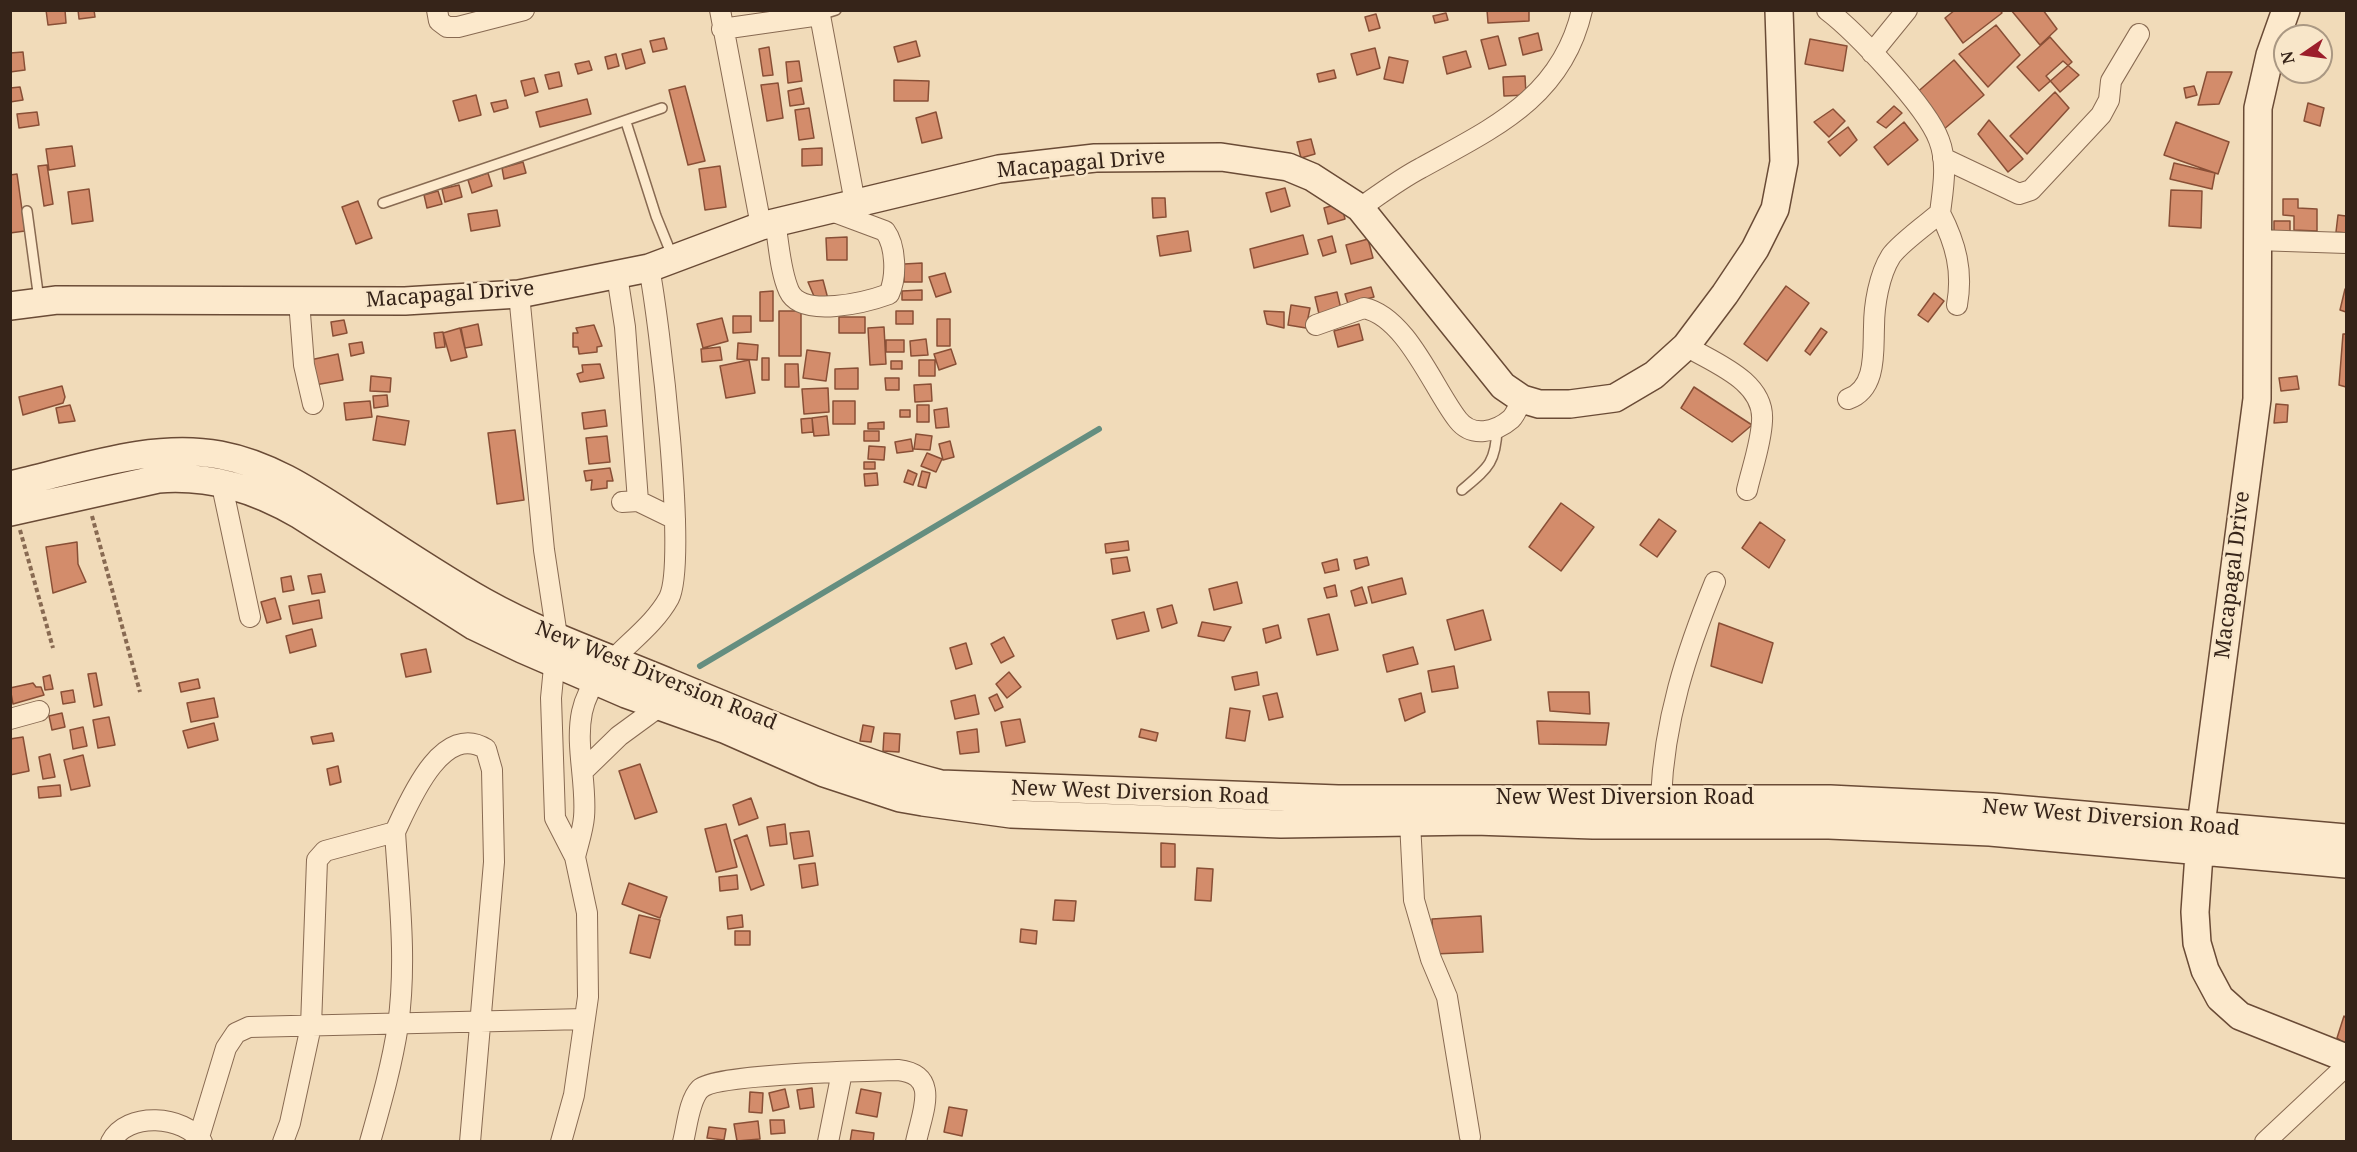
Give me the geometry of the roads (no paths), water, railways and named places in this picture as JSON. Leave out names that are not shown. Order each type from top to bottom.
[{"type":"street","points":[[437,10],[439,21],[447,27],[458,27],[524,10]]},
{"type":"street","points":[[1360,207],[1418,169],[1491,130],[1543,90],[1568,53],[1582,10]]},
{"type":"street","name":"Macapagal Drive","points":[[10,306],[39,302],[405,301],[519,294],[617,275],[661,263],[768,224],[999,169],[1095,158],[1179,155],[1221,157],[1288,167],[1312,177],[1360,207],[1503,386],[1522,399],[1539,404],[1570,404],[1615,398],[1654,375],[1686,346],[1755,249],[1775,209],[1784,162],[1779,10]]},
{"type":"street","points":[[1827,10],[1872,53],[1931,123],[1939,140],[1943,158],[1940,213],[1956,249],[1961,277],[1957,305]]},
{"type":"street","points":[[1872,53],[1907,10]]},
{"type":"street","name":"Macapagal Drive","points":[[2286,10],[2270,54],[2258,108],[2257,399],[2200,838],[2195,912],[2197,943],[2205,970],[2220,998],[2240,1016],[2346,1058]]},
{"type":"street","points":[[826,209],[885,231],[890,239],[894,274],[890,294],[862,304],[803,304],[795,299],[768,224],[721,20],[825,12],[855,202]]},
{"type":"street","points":[[1943,158],[2019,194],[2031,190],[2102,115],[2109,100],[2111,81],[2139,34]]},
{"type":"street","points":[[1848,399],[1857,396],[1866,383],[1875,353],[1874,328],[1878,291],[1892,255],[1940,213]]},
{"type":"street","points":[[2256,240],[2346,243]]},
{"type":"street","points":[[576,857],[584,817],[581,713],[604,670],[661,609],[670,596],[674,579],[675,519],[659,324],[661,263]]},
{"type":"street","points":[[617,275],[625,327],[630,501],[675,519]]},
{"type":"street","points":[[519,294],[544,550],[557,636],[553,662],[552,751],[555,818],[576,857],[587,912],[588,997],[574,1095],[561,1142]]},
{"type":"street","points":[[299,301],[304,365],[313,404]]},
{"type":"street","points":[[1316,325],[1364,308],[1381,316],[1423,362],[1458,421],[1470,431],[1481,433],[1497,428],[1513,418],[1522,399]]},
{"type":"street","points":[[625,327],[659,324]]},
{"type":"street","points":[[1686,346],[1740,378],[1753,391],[1761,405],[1762,420],[1747,490]]},
{"type":"street","name":"New West Diversion Road","points":[[12,500],[154,453],[183,451],[219,454],[250,463],[283,476],[314,493],[486,603],[557,636],[660,706],[724,729],[824,773],[900,798],[923,802],[1011,814],[1281,824],[1410,822],[1829,825],[2200,838],[2346,838]]},
{"type":"street","name":"New West Diversion Road","points":[[12,500],[86,494],[158,479],[182,477],[220,481],[272,499],[474,626],[553,662],[604,670],[894,771],[941,784],[1338,799],[1474,798],[1513,801],[1661,798],[1830,799],[1992,807],[2200,838],[2346,864]]},
{"type":"street","points":[[220,481],[250,617]]},
{"type":"street","points":[[1661,798],[1663,756],[1675,698],[1698,625],[1715,582]]},
{"type":"street","points":[[583,771],[619,736],[660,706]]},
{"type":"street","points":[[10,719],[39,711]]},
{"type":"street","points":[[370,1142],[386,1086],[398,1024],[403,946],[395,832],[411,798],[437,756],[456,746],[477,743],[486,749],[492,770],[494,862],[470,1142]]},
{"type":"street","points":[[552,751],[582,750]]},
{"type":"street","points":[[1410,822],[1414,900],[1431,959],[1447,997],[1470,1137]]},
{"type":"street","points":[[283,1142],[311,1026],[317,860],[325,851],[395,832]]},
{"type":"street","points":[[111,1142],[118,1132],[144,1119],[172,1122],[201,1139],[226,1048],[236,1033],[249,1026],[585,1019]]},
{"type":"street","points":[[2265,1142],[2346,1066]]},
{"type":"street","points":[[683,1142],[695,1096],[704,1086],[743,1080],[897,1070],[917,1075],[923,1081],[926,1091],[916,1142]]},
{"type":"street","points":[[828,1142],[842,1072]]},
{"type":"lane","points":[[383,203],[662,108]]},
{"type":"lane","points":[[626,122],[656,216],[661,263]]},
{"type":"lane","points":[[27,211],[39,302]]},
{"type":"lane","points":[[1462,490],[1492,460],[1496,452],[1497,428]]},
{"type":"waterway","points":[[700,666],[1099,429]]}]
